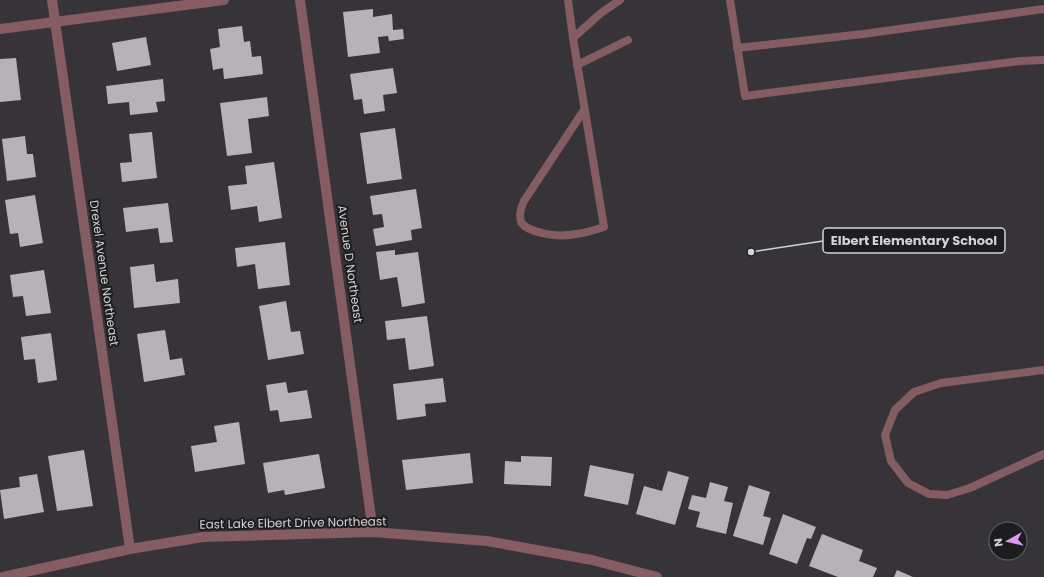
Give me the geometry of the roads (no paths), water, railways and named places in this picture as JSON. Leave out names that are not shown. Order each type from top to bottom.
[{"type":"street","name":"Drexel Avenue Northeast","points":[[52,0],[130,549]]},
{"type":"street","points":[[0,30],[224,0]]},
{"type":"street","name":"Avenue D Northeast","points":[[300,0],[373,532]]},
{"type":"street","name":"East Lake Elbert Drive Northeast","points":[[3,577],[130,549],[202,537],[373,532],[487,541],[592,560],[657,577]]},
{"type":"lane","points":[[568,0],[584,110],[604,227],[576,234],[551,235],[528,230],[522,224],[520,217],[520,210],[524,201],[584,110]]},
{"type":"lane","points":[[573,38],[601,13],[620,0]]},
{"type":"lane","points":[[730,0],[745,96],[1012,62],[1044,60]]},
{"type":"lane","points":[[737,48],[863,34],[1044,9]]},
{"type":"lane","points":[[577,65],[628,40]]},
{"type":"lane","points":[[1044,370],[941,383],[914,392],[895,410],[885,435],[891,461],[908,483],[929,494],[947,494],[970,488],[1044,454]]},
{"type":"place","name":"Elbert Elementary School","points":[[751,252]]}]
